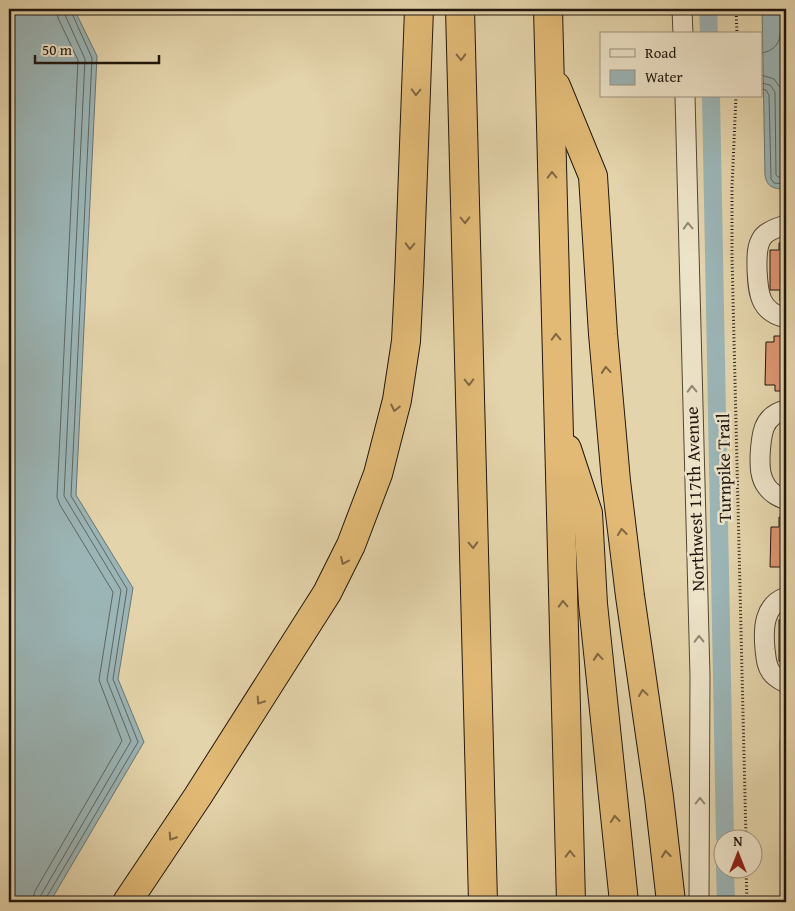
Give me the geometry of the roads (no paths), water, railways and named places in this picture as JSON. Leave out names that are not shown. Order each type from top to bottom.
[{"type":"highway","points":[[127,902],[198,796],[327,593],[351,545],[378,474],[397,400],[406,340],[419,9]]},
{"type":"highway","points":[[460,9],[483,902]]},
{"type":"highway","points":[[548,9],[571,902]]},
{"type":"highway","points":[[549,70],[593,176],[603,334],[616,481],[630,596],[659,797],[671,902]]},
{"type":"highway","points":[[558,421],[588,513],[593,604],[624,902]]},
{"type":"street","points":[[682,9],[683,32]]},
{"type":"street","name":"Northwest 117th Avenue","points":[[685,98],[700,666],[700,902]]},
{"type":"street","points":[[786,225],[767,233],[762,238],[758,248],[757,265],[758,289],[761,300],[772,312],[786,318]]},
{"type":"street","points":[[786,410],[774,415],[763,428],[760,469],[768,490],[786,500]]},
{"type":"street","points":[[786,597],[776,602],[769,610],[765,620],[764,636],[766,658],[770,671],[779,680],[786,683]]},
{"type":"water","points":[[9,9],[74,9],[97,56],[76,495],[133,588],[118,679],[144,742],[50,902],[9,902]]},
{"type":"water","points":[[762,9],[786,9],[786,189],[772,187],[765,175]]},
{"type":"water","points":[[786,729],[786,902],[782,902],[780,741],[782,733]]},
{"type":"waterway","points":[[708,9],[709,32]]},
{"type":"waterway","points":[[711,98],[725,828]]},
{"type":"waterway","points":[[725,878],[726,902]]}]
